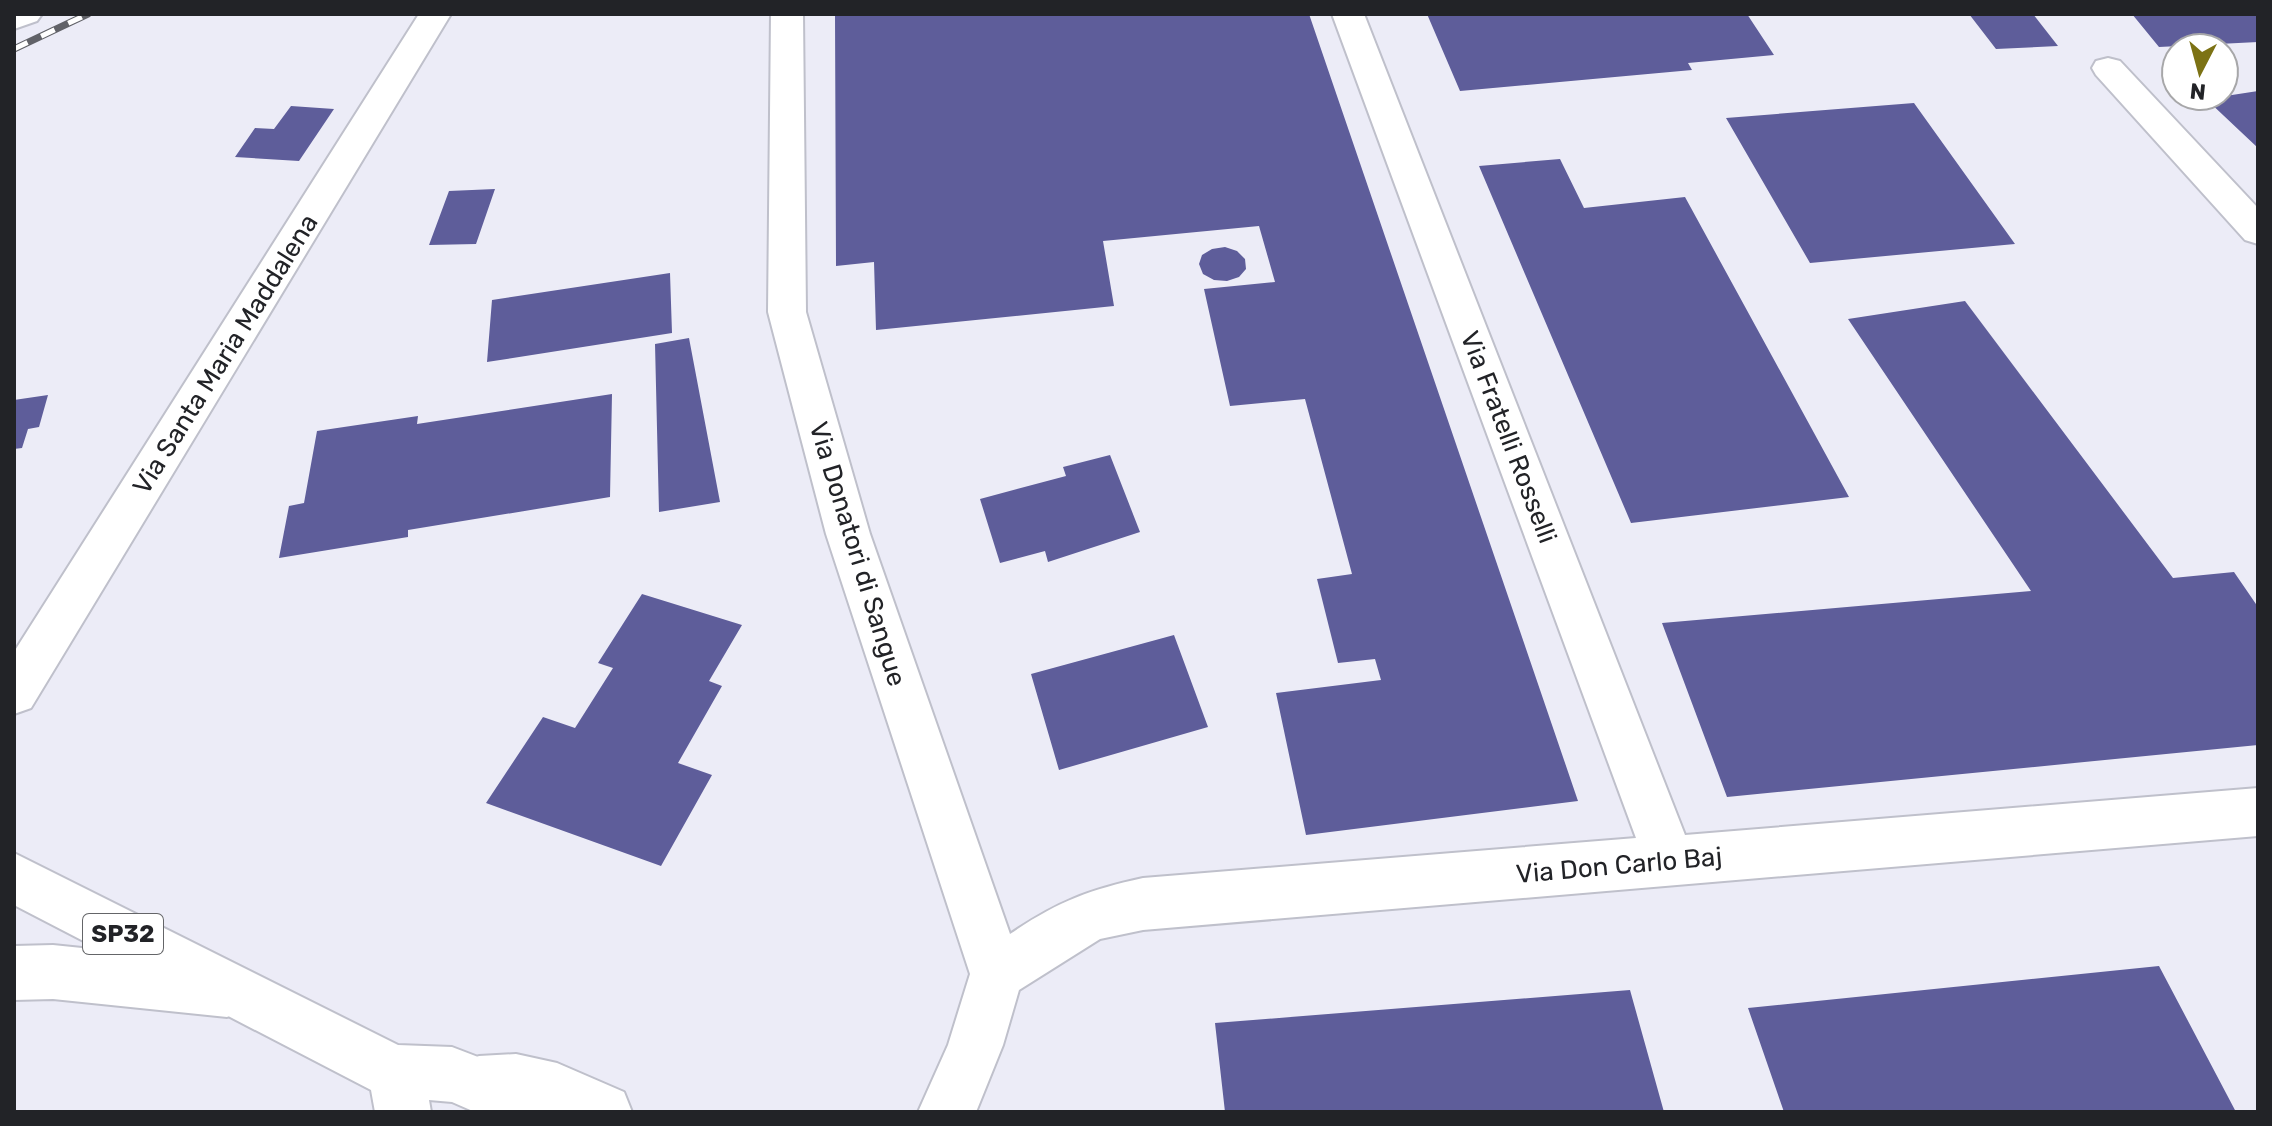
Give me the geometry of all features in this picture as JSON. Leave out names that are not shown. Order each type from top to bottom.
[{"type":"street","points":[[14,19],[26,14]]},
{"type":"street","name":"Via Santa Maria Maddalena","points":[[14,693],[435,14]]},
{"type":"street","name":"Via Donatori di Sangue","points":[[787,14],[787,312],[848,534],[997,974]]},
{"type":"street","name":"Via Fratelli Rosselli","points":[[1348,14],[1670,861]]},
{"type":"street","points":[[2108,68],[2258,231]]},
{"type":"street","name":"Via Don Carlo Baj","points":[[997,974],[1045,941],[1092,915],[1143,904],[2258,812]]},
{"type":"street","name":"SP32","points":[[14,878],[233,991],[399,1092],[433,1070],[467,1076],[529,1112]]},
{"type":"street","points":[[14,973],[53,972],[233,991]]},
{"type":"street","points":[[925,1112],[958,1100],[983,1030],[997,974]]},
{"type":"street","points":[[479,1084],[515,1080],[535,1082],[604,1112]]},
{"type":"building","points":[[835,14],[1309,14],[1578,801],[1306,835],[1276,693],[1381,680],[1375,659],[1338,663],[1317,579],[1352,574],[1305,399],[1230,406],[1204,289],[1275,282],[1259,226],[1103,241],[1114,306],[876,330],[874,262],[836,266]]},
{"type":"building","points":[[1427,14],[1747,14],[1774,55],[1688,63],[1692,70],[1460,91]]},
{"type":"building","points":[[1969,14],[2033,14],[2058,46],[1996,49]]},
{"type":"building","points":[[2132,14],[2258,14],[2258,42],[2240,43],[2240,32],[2160,32],[2159,47]]},
{"type":"building","points":[[2258,91],[2258,148],[2220,112],[2240,112],[2240,94]]},
{"type":"building","points":[[1914,103],[2015,244],[1810,263],[1726,118]]},
{"type":"building","points":[[291,106],[334,109],[299,161],[235,157],[255,128],[274,129]]},
{"type":"building","points":[[1560,159],[1584,208],[1685,197],[1849,497],[1631,523],[1479,166]]},
{"type":"building","points":[[495,189],[476,244],[429,245],[449,191]]},
{"type":"building","points":[[1225,247],[1237,251],[1245,259],[1246,269],[1239,277],[1227,281],[1214,280],[1203,274],[1199,264],[1202,255]]},
{"type":"building","points":[[670,273],[672,333],[487,362],[492,300]]},
{"type":"building","points":[[1965,301],[2173,578],[2234,572],[2258,607],[2258,745],[1727,797],[1662,623],[2031,591],[1848,319]]},
{"type":"building","points":[[689,338],[720,502],[659,512],[655,344]]},
{"type":"building","points":[[612,394],[610,497],[408,530],[408,537],[279,558],[289,506],[304,503],[317,431],[418,416],[417,424]]},
{"type":"building","points":[[48,395],[39,427],[28,429],[22,448],[14,449],[14,400]]},
{"type":"building","points":[[1110,455],[1140,532],[1048,562],[1045,551],[1000,563],[980,499],[1066,476],[1063,467]]},
{"type":"building","points":[[642,594],[742,625],[709,681],[722,686],[678,763],[712,775],[661,866],[486,803],[543,717],[575,728],[613,668],[598,663]]},
{"type":"building","points":[[1174,635],[1208,727],[1059,770],[1031,674]]},
{"type":"building","points":[[2159,966],[2236,1112],[1784,1112],[1748,1008]]},
{"type":"building","points":[[1630,990],[1664,1112],[1225,1112],[1215,1023]]},
{"type":"railway","points":[[14,49],[88,14]]}]
